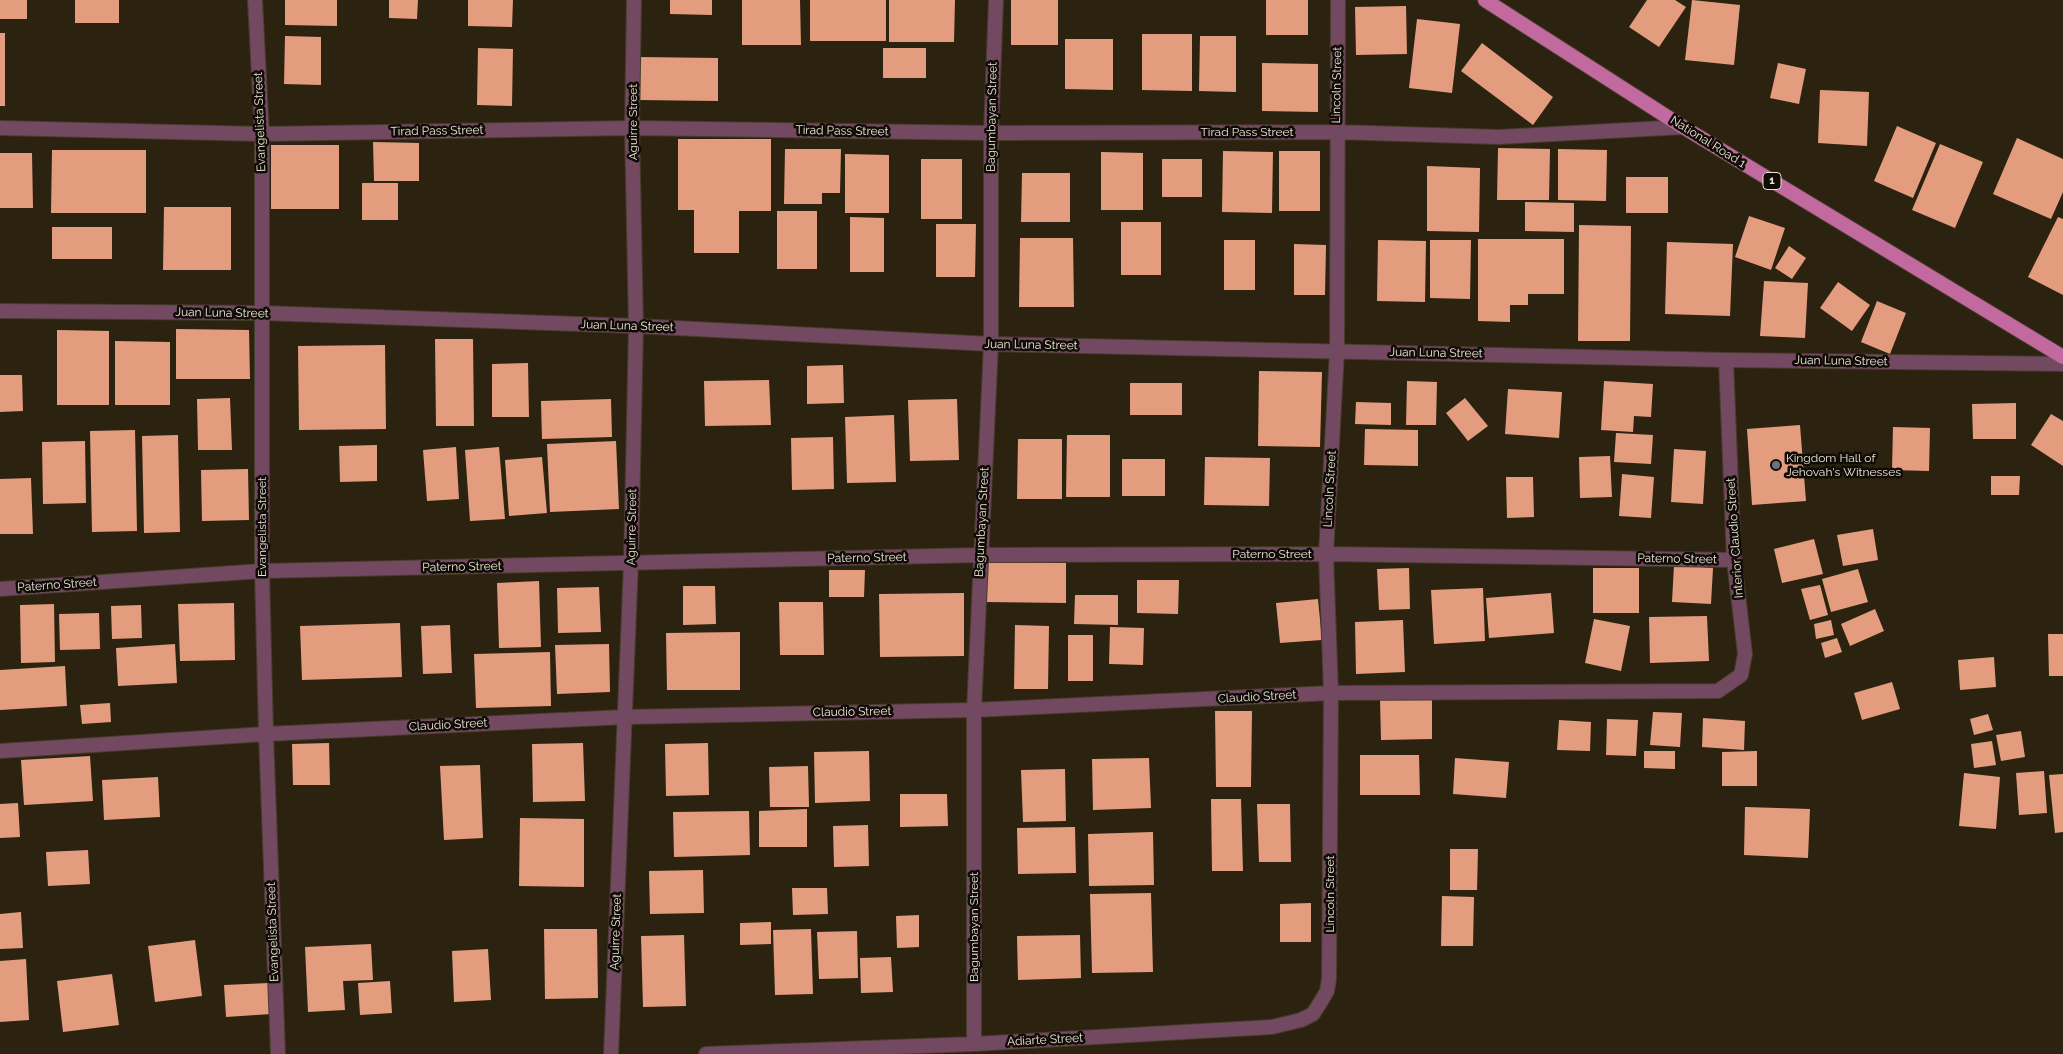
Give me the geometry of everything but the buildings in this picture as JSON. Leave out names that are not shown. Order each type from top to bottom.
[{"type":"main road","name":"National Road 1","points":[[1484,0],[1683,127],[2063,357]]},
{"type":"street","name":"Evangelista Street","points":[[255,0],[262,134],[262,571],[278,1054]]},
{"type":"street","name":"Aguirre Street","points":[[611,1054],[631,563],[636,326],[632,128],[634,0]]},
{"type":"street","name":"Bagumbayan Street","points":[[974,1044],[974,710],[991,344],[991,133],[996,0]]},
{"type":"street","name":"Lincoln Street","points":[[1330,979],[1332,693],[1326,554],[1338,351],[1336,132],[1338,0]]},
{"type":"street","name":"Tirad Pass Street","points":[[0,128],[262,134],[632,128],[991,133],[1336,132],[1499,137],[1683,127]]},
{"type":"street","name":"Juan Luna Street","points":[[0,311],[262,313],[636,326],[991,344],[1726,360],[2063,364]]},
{"type":"street","name":"Interior Claudio Street","points":[[1705,692],[1718,691],[1741,675],[1746,654],[1734,560],[1726,360]]},
{"type":"street","name":"Paterno Street","points":[[0,589],[262,571],[980,555],[1326,554],[1734,560]]},
{"type":"street","name":"Claudio Street","points":[[0,751],[266,734],[625,717],[974,710],[1332,693],[1705,692]]},
{"type":"street","name":"Adiarte Street","points":[[706,1054],[974,1044],[1272,1027],[1301,1020],[1313,1014],[1327,991],[1330,979]]},
{"type":"place","name":"Kingdom Hall of Jehovah's Witnesses","points":[[1776,465]]}]
